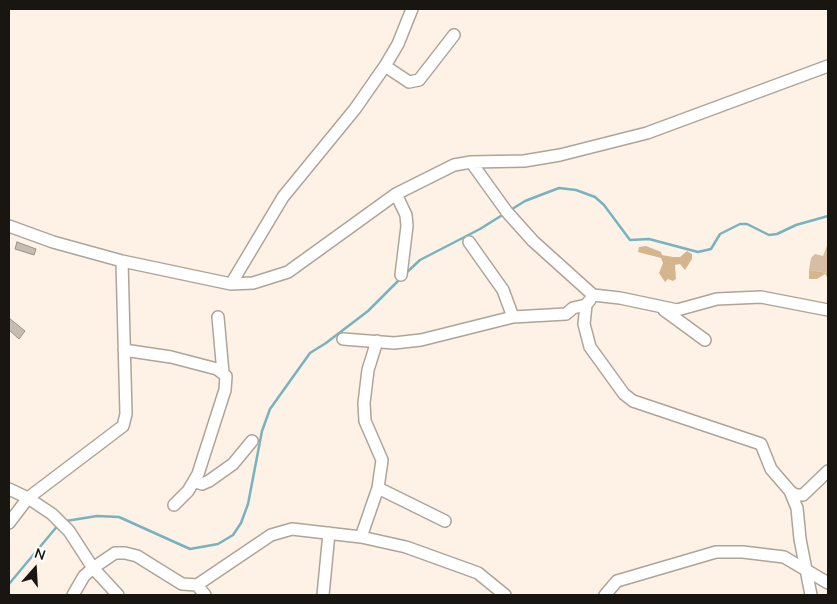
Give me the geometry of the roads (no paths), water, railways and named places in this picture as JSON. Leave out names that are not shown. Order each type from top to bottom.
[{"type":"street","points":[[231,284],[283,197],[355,109],[385,66],[406,26],[412,9]]},
{"type":"street","points":[[385,66],[408,82],[419,80],[454,35]]},
{"type":"street","points":[[10,231],[122,261],[231,284],[253,283],[288,272],[396,194],[454,165],[471,162],[524,161],[560,155],[647,133],[828,66]]},
{"type":"street","points":[[471,162],[508,212],[589,300]]},
{"type":"street","points":[[396,194],[406,215],[407,226],[401,275]]},
{"type":"street","points":[[469,242],[503,290],[513,317]]},
{"type":"street","points":[[9,523],[28,498],[123,426],[126,414],[122,261]]},
{"type":"street","points":[[566,314],[589,300],[620,298],[677,310],[717,299],[761,298],[828,310]]},
{"type":"street","points":[[589,300],[584,324],[590,347],[601,365],[628,398],[664,413],[757,441],[765,450],[772,470],[790,492],[798,512],[800,540],[811,595]]},
{"type":"street","points":[[661,308],[675,315],[705,340]]},
{"type":"street","points":[[343,339],[394,343],[421,340],[513,317],[566,314],[574,316],[584,324]]},
{"type":"street","points":[[174,505],[194,481],[206,456],[225,390],[226,381],[223,373],[218,317]]},
{"type":"street","points":[[361,537],[378,488],[382,460],[365,421],[364,403],[368,370],[377,341]]},
{"type":"street","points":[[124,350],[170,357],[223,373]]},
{"type":"street","points":[[194,481],[202,484],[210,481],[233,464],[252,441]]},
{"type":"street","points":[[798,512],[808,492],[828,471]]},
{"type":"street","points":[[378,488],[445,521]]},
{"type":"street","points":[[9,489],[28,498],[52,514],[69,531],[93,568],[118,595]]},
{"type":"street","points":[[790,492],[800,496],[808,492]]},
{"type":"street","points":[[73,595],[84,576],[115,553],[137,556],[182,584],[197,585],[271,535],[292,529],[361,537],[406,547],[453,562],[478,573],[505,595]]},
{"type":"street","points":[[324,595],[329,533]]},
{"type":"street","points":[[605,595],[617,581],[716,552],[777,556],[828,583]]},
{"type":"street","points":[[197,585],[206,595]]},
{"type":"waterway","points":[[509,211],[525,201],[559,188],[576,190],[595,197],[604,205],[630,240],[649,239],[698,252],[711,249],[720,234],[740,224],[747,224],[769,235],[777,234],[796,225],[828,216]]},
{"type":"waterway","points":[[405,274],[420,260],[480,229],[504,214]]},
{"type":"waterway","points":[[66,521],[97,516],[119,517],[190,549],[218,544],[233,535],[241,523],[248,504],[262,431],[270,409],[310,353],[368,311],[401,278]]},
{"type":"waterway","points":[[9,584],[59,524]]}]
